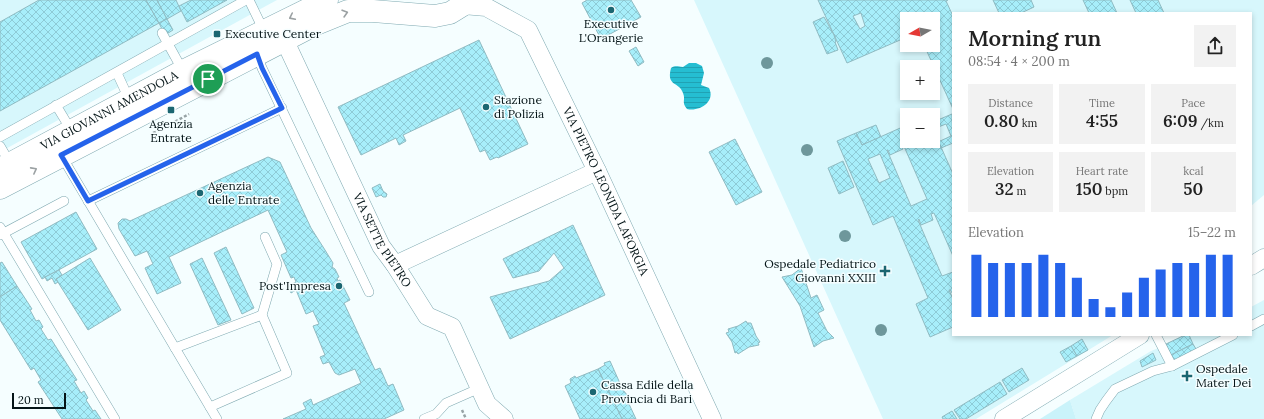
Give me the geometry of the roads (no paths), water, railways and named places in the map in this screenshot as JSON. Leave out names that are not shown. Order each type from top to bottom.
[{"type":"main road","name":"VIA GIOVANNI AMENDOLA","points":[[3,159],[71,130],[183,71],[327,0]]},
{"type":"main road","name":"VIA GIOVANNI AMENDOLA","points":[[397,0],[407,9],[420,15]]},
{"type":"main road","name":"VIA GIOVANNI AMENDOLA","points":[[0,188],[284,39],[348,11],[373,11],[435,16],[450,13],[464,2]]},
{"type":"street","name":"VIA PIETRO LEONIDA LAFORGIA","points":[[464,2],[486,7],[528,30],[597,171],[712,419]]},
{"type":"street","name":"VIA SETTE PIETRO","points":[[284,39],[381,246],[396,265],[427,316],[452,327],[487,404],[504,419]]},
{"type":"street","points":[[396,265],[597,171]]},
{"type":"street","points":[[1252,265],[1264,258]]},
{"type":"street","points":[[1004,419],[1138,336]]},
{"type":"lane","points":[[0,137],[248,0],[264,31]]},
{"type":"lane","points":[[162,33],[183,71]]},
{"type":"lane","points":[[257,54],[262,68],[369,292]]},
{"type":"lane","points":[[116,73],[129,100]]},
{"type":"lane","points":[[56,105],[71,130]]},
{"type":"lane","points":[[88,201],[282,108]]},
{"type":"lane","points":[[61,155],[217,419]]},
{"type":"lane","points":[[64,201],[1,232],[115,419]]},
{"type":"lane","points":[[210,407],[287,373],[262,315],[277,264],[265,237]]},
{"type":"lane","points":[[175,348],[262,315]]},
{"type":"lane","points":[[1252,325],[1264,319]]},
{"type":"lane","points":[[1157,336],[1172,366]]},
{"type":"lane","points":[[1096,419],[1106,401],[1116,389],[1153,371],[1172,366],[1231,336]]},
{"type":"lane","points":[[424,419],[436,414],[446,403],[480,388]]},
{"type":"water","points":[[689,63],[696,63],[702,66],[704,73],[701,85],[709,88],[711,93],[708,102],[705,105],[692,110],[685,107],[681,89],[670,78],[671,68],[676,66],[683,67]]},
{"type":"place","name":"Executive L'Orangerie","points":[[611,10]]},
{"type":"place","name":"Executive Center","points":[[217,34]]},
{"type":"place","name":"Stazione di Polizia","points":[[486,107]]},
{"type":"place","name":"Agenzia Entrate","points":[[171,110]]},
{"type":"place","name":"Agenzia delle Entrate","points":[[200,193]]},
{"type":"place","name":"Ospedale Pediatrico Giovanni XXIII","points":[[885,271]]},
{"type":"place","name":"Post'Impresa","points":[[339,286]]},
{"type":"place","name":"Ospedale Mater Dei","points":[[1187,376]]},
{"type":"place","name":"Cassa Edile della Provincia di Bari","points":[[593,392]]}]
